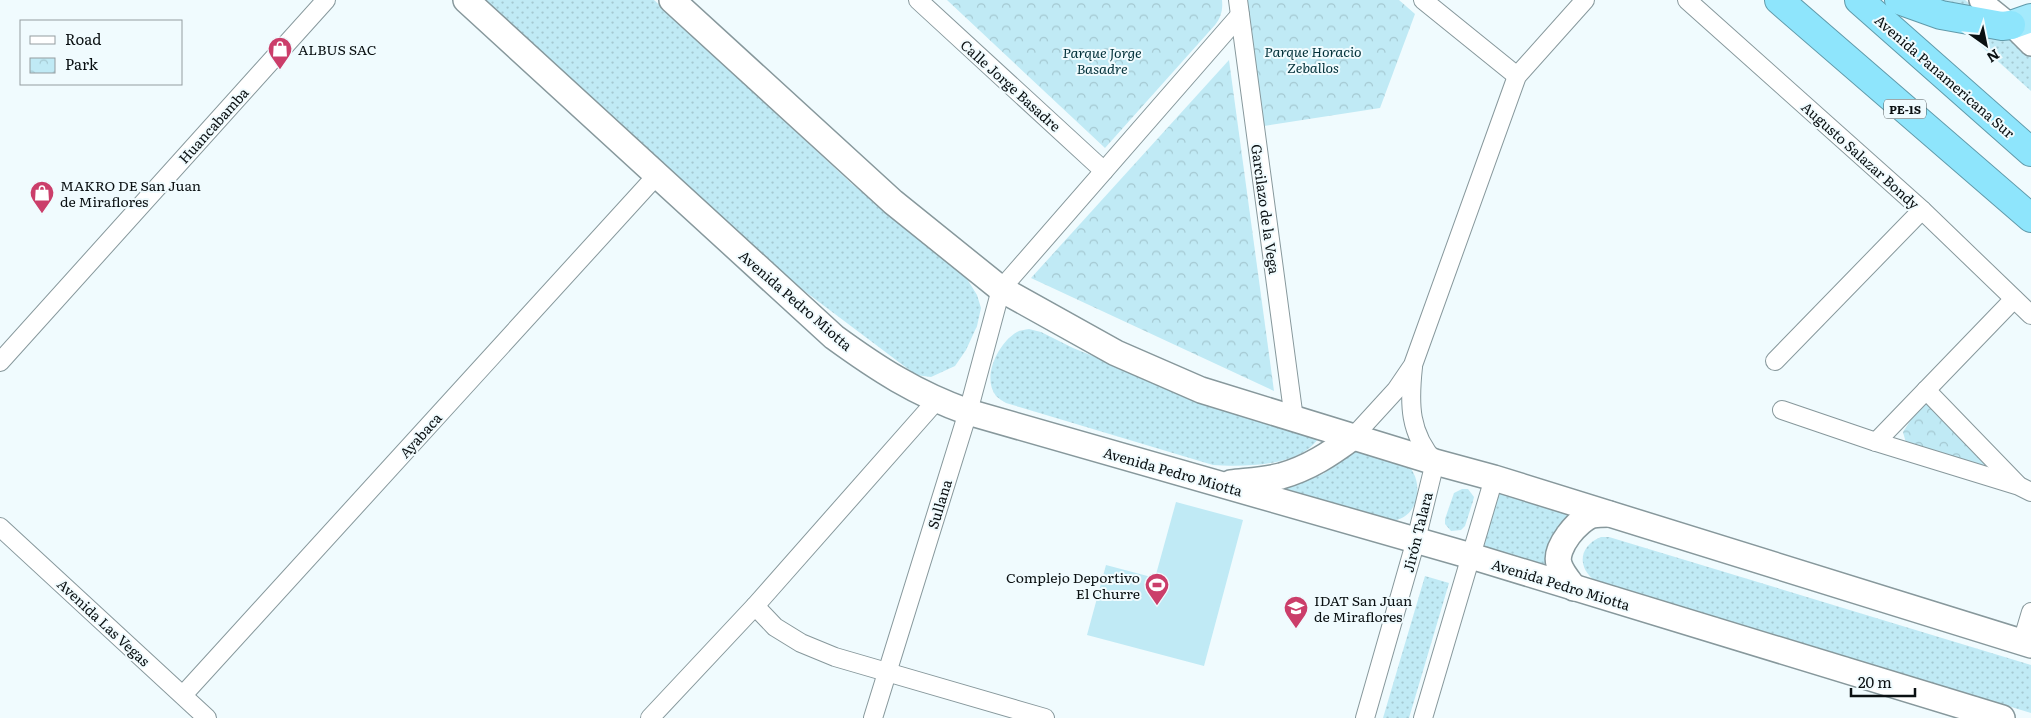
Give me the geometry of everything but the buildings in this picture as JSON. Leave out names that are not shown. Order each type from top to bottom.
[{"type":"highway","name":"PE-1S","points":[[1779,0],[2031,218]]},
{"type":"highway","name":"Avenida Panamericana Sur","points":[[1859,0],[2031,152]]},
{"type":"highway","points":[[1899,0],[1941,15],[2002,26],[2021,21]]},
{"type":"main road","name":"Avenida Pedro Miotta","points":[[466,0],[834,337],[879,370],[936,401],[968,412],[1472,556],[2002,718]]},
{"type":"main road","points":[[672,0],[893,202],[1001,289],[1116,353],[1201,390],[1435,462],[1494,478],[2026,644]]},
{"type":"main road","points":[[1221,484],[1279,476],[1304,468],[1327,456],[1353,437]]},
{"type":"main road","points":[[1574,588],[1558,564],[1559,552],[1566,537],[1575,527],[1592,515],[1609,514]]},
{"type":"street","name":"Huancabamba","points":[[0,362],[326,0]]},
{"type":"street","name":"Calle Jorge Basadre","points":[[918,0],[1104,171]]},
{"type":"street","points":[[1423,0],[1517,76]]},
{"type":"street","points":[[1353,437],[1396,390],[1413,365],[1517,76],[1585,0]]},
{"type":"street","name":"Augusto Salazar Bondy","points":[[1687,0],[1922,210],[2031,315]]},
{"type":"street","points":[[1980,0],[2021,21],[2031,45]]},
{"type":"street","points":[[1001,289],[1104,171],[1239,8]]},
{"type":"street","name":"Garcilazo de la Vega","points":[[1239,8],[1294,418]]},
{"type":"street","name":"Ayabaca","points":[[182,695],[657,175]]},
{"type":"street","points":[[1775,361],[1922,210]]},
{"type":"street","name":"Sullana","points":[[873,718],[968,412],[1001,289]]},
{"type":"street","points":[[1876,442],[2014,299]]},
{"type":"street","points":[[1413,365],[1410,398],[1411,415],[1423,448],[1435,462]]},
{"type":"street","points":[[1926,390],[2025,489]]},
{"type":"street","points":[[650,718],[755,606],[936,401]]},
{"type":"street","points":[[1782,410],[2025,489]]},
{"type":"street","name":"Jirón Talara","points":[[1365,718],[1416,540],[1435,462]]},
{"type":"street","points":[[1423,718],[1494,478]]},
{"type":"street","name":"Avenida Las Vegas","points":[[0,527],[207,718]]},
{"type":"street","points":[[755,606],[775,627],[801,643],[836,657],[1045,718]]},
{"type":"street","points":[[2026,644],[2031,612]]},
{"type":"green space","points":[[481,0],[654,0],[852,184],[964,274],[977,295],[981,308],[977,326],[966,350],[955,366],[931,377],[916,375],[803,290],[675,178]]},
{"type":"green space","name":"Parque Jorge Basadre","points":[[947,0],[1222,0],[1222,7],[1215,25],[1105,148]]},
{"type":"green space","name":"Parque Horacio Zeballos","points":[[1246,0],[1399,0],[1415,14],[1380,108],[1264,126]]},
{"type":"green space","points":[[1930,0],[1965,0],[2031,56],[2031,91]]},
{"type":"green space","points":[[1229,60],[1274,391],[1031,278]]},
{"type":"green space","points":[[1029,329],[1041,332],[1073,348],[1172,388],[1318,435],[1318,439],[1298,455],[1284,460],[1254,465],[1213,465],[1006,403],[996,396],[992,388],[991,370],[998,352],[1010,337],[1018,331]]},
{"type":"green space","points":[[1925,404],[1933,405],[1988,466],[1984,470],[1906,443],[1903,432],[1919,407]]},
{"type":"green space","points":[[1358,449],[1397,458],[1409,466],[1414,474],[1417,484],[1415,504],[1401,518],[1390,521],[1284,489],[1323,474]]},
{"type":"green space","points":[[1462,489],[1468,489],[1474,497],[1473,501],[1465,526],[1461,530],[1451,531],[1445,524],[1445,519],[1454,493]]},
{"type":"green space","points":[[1499,492],[1578,517],[1555,568],[1482,547]]},
{"type":"green space","name":"Complejo Deportivo El Churre","points":[[1176,502],[1243,520],[1204,666],[1087,635],[1106,565],[1155,578]]},
{"type":"green space","points":[[1601,537],[1609,537],[2031,665],[2031,713],[1594,580],[1585,569],[1583,557],[1588,546]]},
{"type":"green space","points":[[1425,576],[1449,583],[1409,718],[1383,718]]},
{"type":"place","name":"ALBUS SAC","points":[[280,70]]},
{"type":"place","name":"MAKRO DE San Juan de Miraflores","points":[[42,214]]},
{"type":"place","name":"Complejo Deportivo El Churre","points":[[1157,606]]},
{"type":"place","name":"IDAT San Juan de Miraflores","points":[[1296,629]]}]
